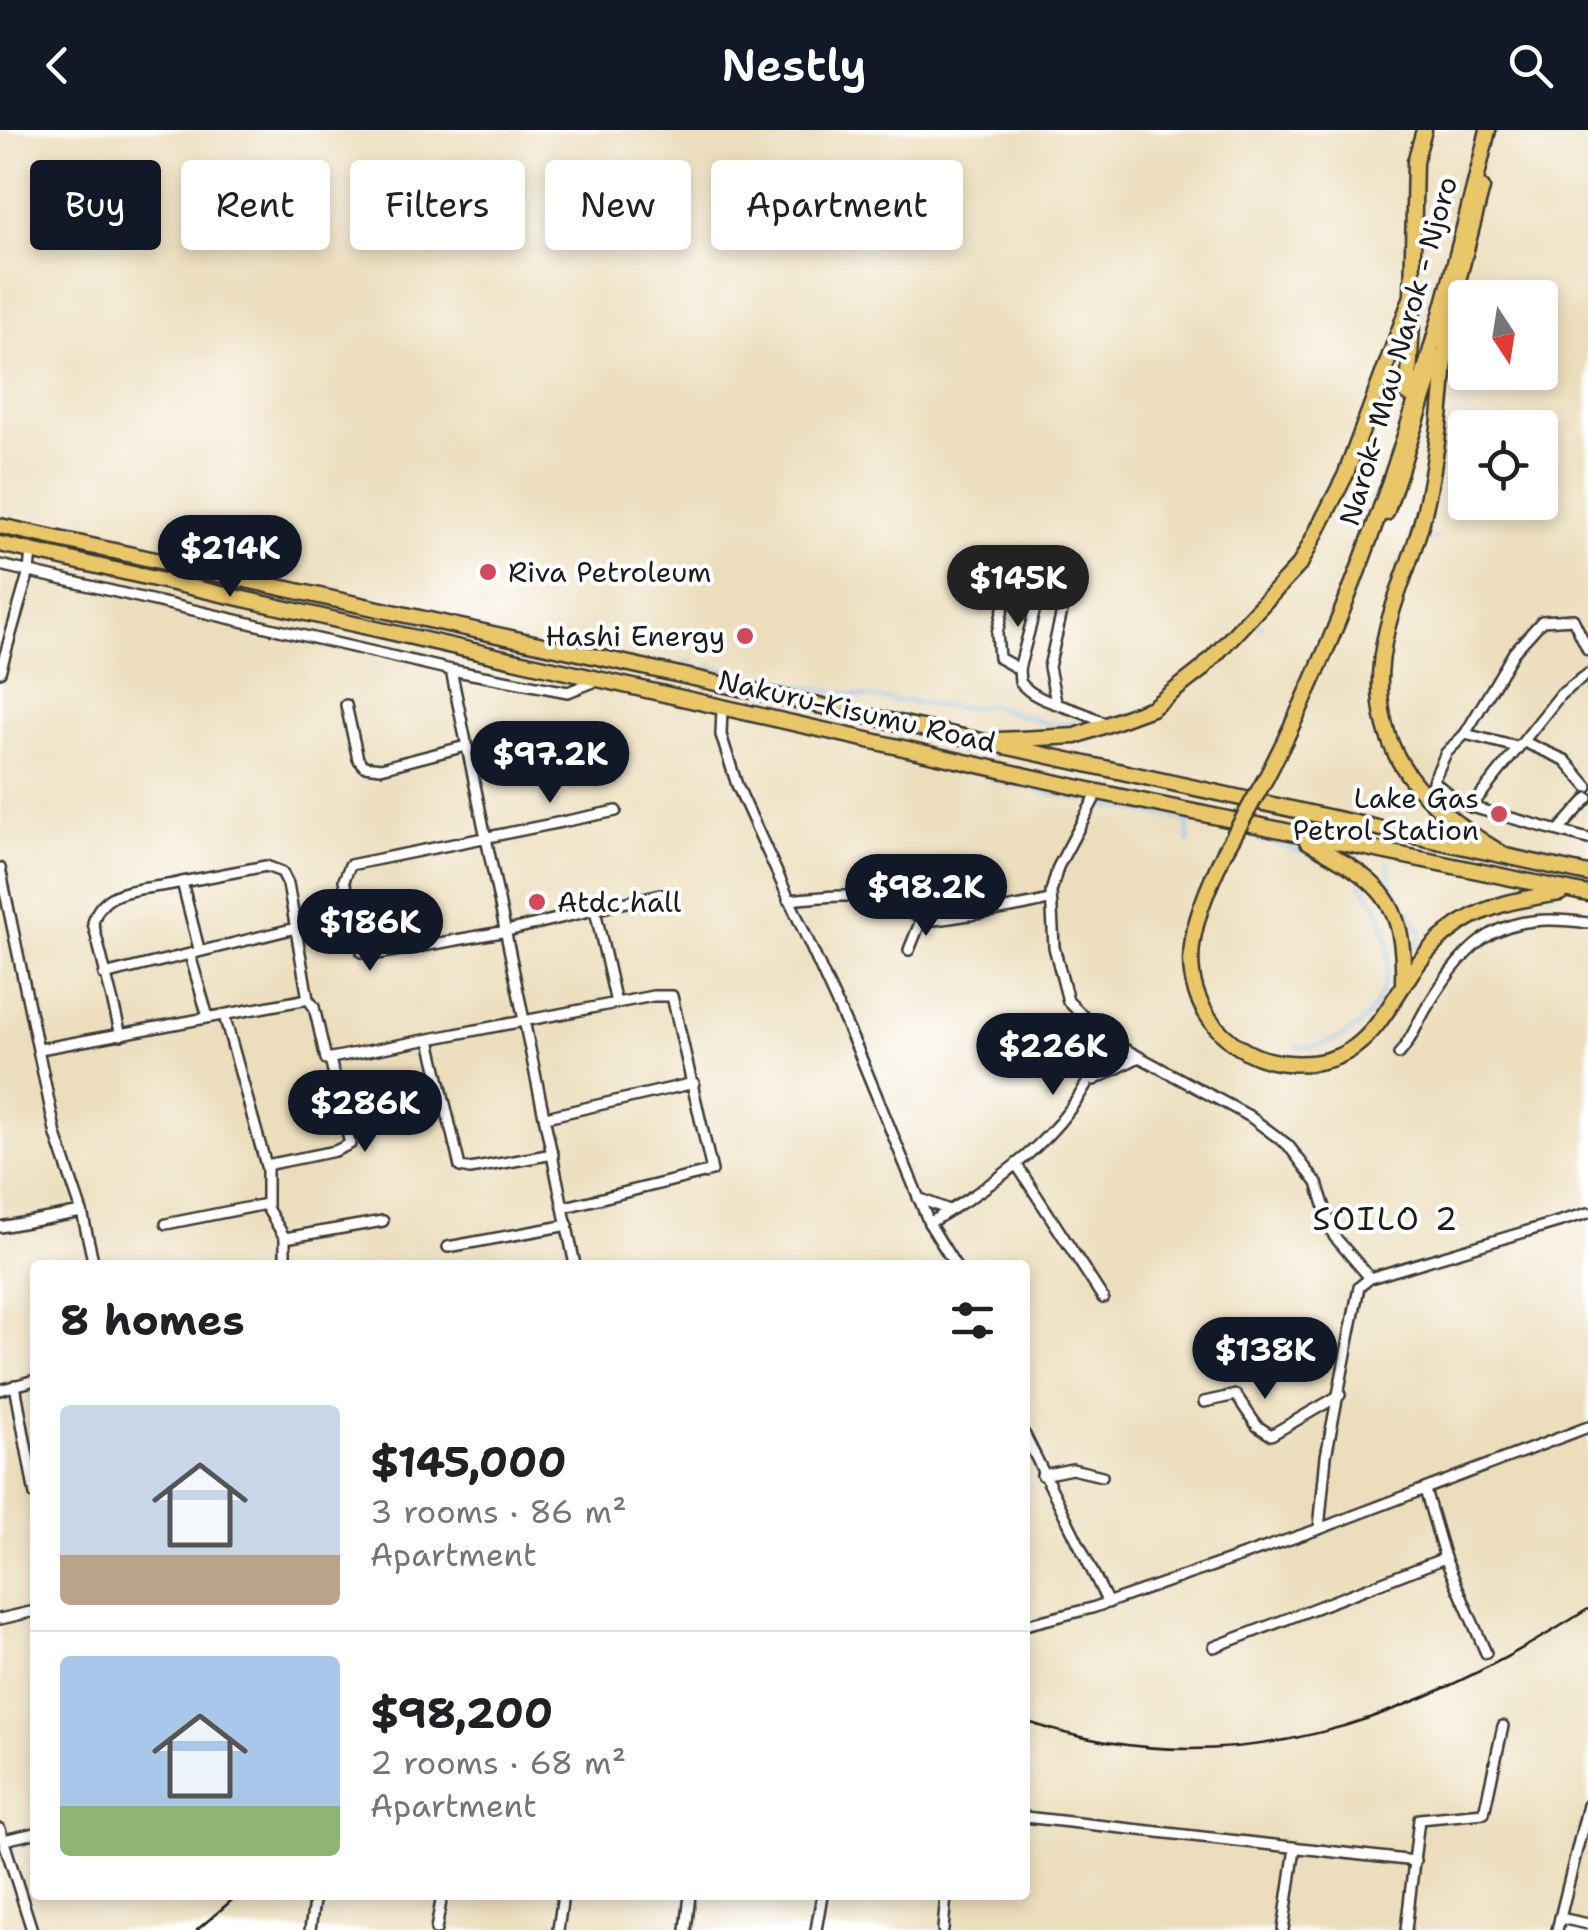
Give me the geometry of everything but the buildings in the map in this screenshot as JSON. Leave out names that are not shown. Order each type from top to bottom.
[{"type":"highway","points":[[1404,434],[1413,348],[1415,162],[1424,130]]},
{"type":"highway","points":[[1472,130],[1488,141]]},
{"type":"highway","name":"Narok- Mau Narok - Njoro","points":[[1354,586],[1404,434],[1488,141],[1498,130]]},
{"type":"highway","name":"Narok- Mau Narok - Njoro","points":[[1488,141],[1447,323],[1402,475],[1308,698],[1224,854],[1196,918],[1191,959],[1204,1010],[1230,1041],[1282,1062],[1338,1056],[1370,1036],[1431,947],[1470,917],[1498,905],[1570,892]]},
{"type":"highway","points":[[963,738],[1052,740],[1108,728],[1152,708],[1185,684],[1278,593],[1300,564],[1344,476],[1412,296]]},
{"type":"highway","points":[[1447,323],[1426,507],[1382,649],[1383,716],[1406,774],[1430,804],[1457,827],[1515,860]]},
{"type":"highway","name":"Nakuru-Kisumu Road","points":[[0,526],[1588,874]]},
{"type":"highway","name":"Nakuru-Kisumu Road","points":[[0,544],[1098,792],[1588,894]]},
{"type":"highway","points":[[1295,834],[1348,862],[1382,893],[1398,929],[1403,985]]},
{"type":"street","points":[[0,672],[29,571],[31,550]]},
{"type":"street","points":[[0,565],[452,670],[568,692],[598,679]]},
{"type":"street","points":[[1041,586],[1019,670],[1026,690],[1094,716],[1108,728]]},
{"type":"street","points":[[1056,702],[1049,667],[1067,590]]},
{"type":"street","points":[[1006,596],[996,648],[999,658],[1019,670]]},
{"type":"street","points":[[266,629],[274,606]]},
{"type":"street","points":[[1036,613],[1060,618]]},
{"type":"street","points":[[1588,650],[1573,619],[1542,622],[1514,652],[1465,734],[1446,754],[1433,777],[1440,789],[1471,807],[1588,839]]},
{"type":"street","points":[[452,670],[574,1260]]},
{"type":"street","points":[[1471,807],[1562,694],[1588,674]]},
{"type":"street","points":[[346,705],[358,759],[364,766],[382,768],[466,746]]},
{"type":"street","points":[[722,708],[726,754],[857,1048],[929,1223],[952,1260]]},
{"type":"street","points":[[1465,734],[1521,745],[1565,760],[1588,787]]},
{"type":"street","points":[[1098,792],[1058,867],[1050,899],[1063,987],[1076,1012],[1106,1039],[1249,1116],[1288,1145],[1317,1184],[1334,1236],[1370,1278]]},
{"type":"street","points":[[1560,829],[1588,798]]},
{"type":"street","points":[[616,810],[487,840],[350,865],[344,874],[358,945],[366,954],[507,930],[660,894]]},
{"type":"street","points":[[121,1035],[93,923],[96,908],[112,894],[275,867],[288,884],[308,999],[314,1006],[324,1056],[330,1059],[522,1020],[672,996],[694,1083],[710,1173],[565,1207]]},
{"type":"street","points":[[0,868],[56,1136],[82,1212],[93,1260]]},
{"type":"street","points":[[182,882],[208,1018]]},
{"type":"street","points":[[788,900],[879,899],[922,918],[941,920],[1002,906],[1036,906],[1050,899]]},
{"type":"street","points":[[596,910],[616,1003]]},
{"type":"street","points":[[909,950],[922,918]]},
{"type":"street","points":[[1400,1054],[1431,1000],[1485,936],[1508,924],[1533,920],[1588,923]]},
{"type":"street","points":[[104,975],[296,928]]},
{"type":"street","points":[[40,1049],[308,999]]},
{"type":"street","points":[[224,1014],[266,1165],[266,1204],[285,1238],[285,1260]]},
{"type":"street","points":[[1088,1085],[1106,1039]]},
{"type":"street","points":[[430,1040],[460,1167],[470,1170],[553,1154]]},
{"type":"street","points":[[929,1223],[1018,1167],[1088,1085],[1119,1063],[1140,1057]]},
{"type":"street","points":[[266,1165],[335,1151],[350,1144],[330,1059]]},
{"type":"street","points":[[546,1116],[694,1083]]},
{"type":"street","points":[[1018,1167],[1104,1298]]},
{"type":"street","points":[[918,1198],[952,1210]]},
{"type":"street","points":[[166,1224],[266,1204]]},
{"type":"street","points":[[0,1227],[82,1212]]},
{"type":"street","points":[[1319,1529],[1326,1456],[1340,1395],[1353,1302],[1359,1287],[1370,1278],[1588,1212]]},
{"type":"street","points":[[285,1238],[382,1221]]},
{"type":"street","points":[[448,1247],[568,1225]]},
{"type":"street","points":[[0,1390],[30,1381]]},
{"type":"street","points":[[15,1385],[30,1468]]},
{"type":"street","points":[[1204,1402],[1236,1396],[1257,1426],[1270,1435],[1340,1395]]},
{"type":"street","points":[[1030,1625],[1108,1603],[1319,1529],[1588,1428]]},
{"type":"street","points":[[1030,1447],[1108,1603]]},
{"type":"street","points":[[1042,1475],[1072,1469],[1102,1476]]},
{"type":"street","points":[[1425,1490],[1445,1558],[1486,1653]]},
{"type":"street","points":[[1214,1647],[1445,1558]]},
{"type":"street","points":[[0,1619],[30,1613]]},
{"type":"street","points":[[1406,1930],[1419,1818],[1484,1813],[1504,1726]]},
{"type":"street","points":[[1557,1930],[1585,1830],[1588,1805]]},
{"type":"street","points":[[1030,1818],[1415,1861]]},
{"type":"street","points":[[30,1833],[2,1834],[32,1930]]},
{"type":"street","points":[[1283,1930],[1295,1848]]},
{"type":"street","points":[[436,1930],[441,1900]]},
{"type":"street","points":[[558,1930],[562,1900]]},
{"type":"street","points":[[686,1930],[689,1900]]},
{"type":"street","points":[[816,1930],[821,1900]]},
{"type":"street","points":[[942,1930],[945,1900]]},
{"type":"street","points":[[310,1930],[314,1901]]},
{"type":"street","points":[[1560,1918],[1588,1924]]},
{"type":"waterway","points":[[1429,539],[1437,538]]},
{"type":"waterway","points":[[1259,624],[1263,627]]},
{"type":"waterway","points":[[683,661],[693,663]]},
{"type":"waterway","points":[[707,666],[765,679]]},
{"type":"waterway","points":[[782,683],[963,708],[989,705],[1048,724],[1081,722],[1084,726]]},
{"type":"waterway","points":[[1090,741],[1092,748]]},
{"type":"waterway","points":[[989,779],[1085,801]]},
{"type":"waterway","points":[[1100,804],[1226,828]]},
{"type":"waterway","points":[[1187,820],[1189,843]]},
{"type":"waterway","points":[[1245,835],[1325,859]]},
{"type":"waterway","points":[[1388,862],[1391,883],[1422,933],[1414,949]]},
{"type":"waterway","points":[[1295,1047],[1326,1043],[1351,1031],[1370,1013],[1383,989],[1388,963],[1387,935],[1377,908],[1360,883]]},
{"type":"railway","points":[[1030,1722],[1101,1741],[1175,1749],[1248,1746],[1318,1733],[1388,1711],[1456,1683],[1588,1609]]},
{"type":"railway","points":[[197,1930],[232,1900]]},
{"type":"place","name":"Riva Petroleum","points":[[488,572]]},
{"type":"place","name":"Hashi Energy","points":[[745,636]]},
{"type":"place","name":"Lake Gas Petrol Station","points":[[1499,814]]},
{"type":"place","name":"Atdc hall","points":[[537,902]]},
{"type":"district","name":"SOILO 2","points":[[1386,1219]]}]
